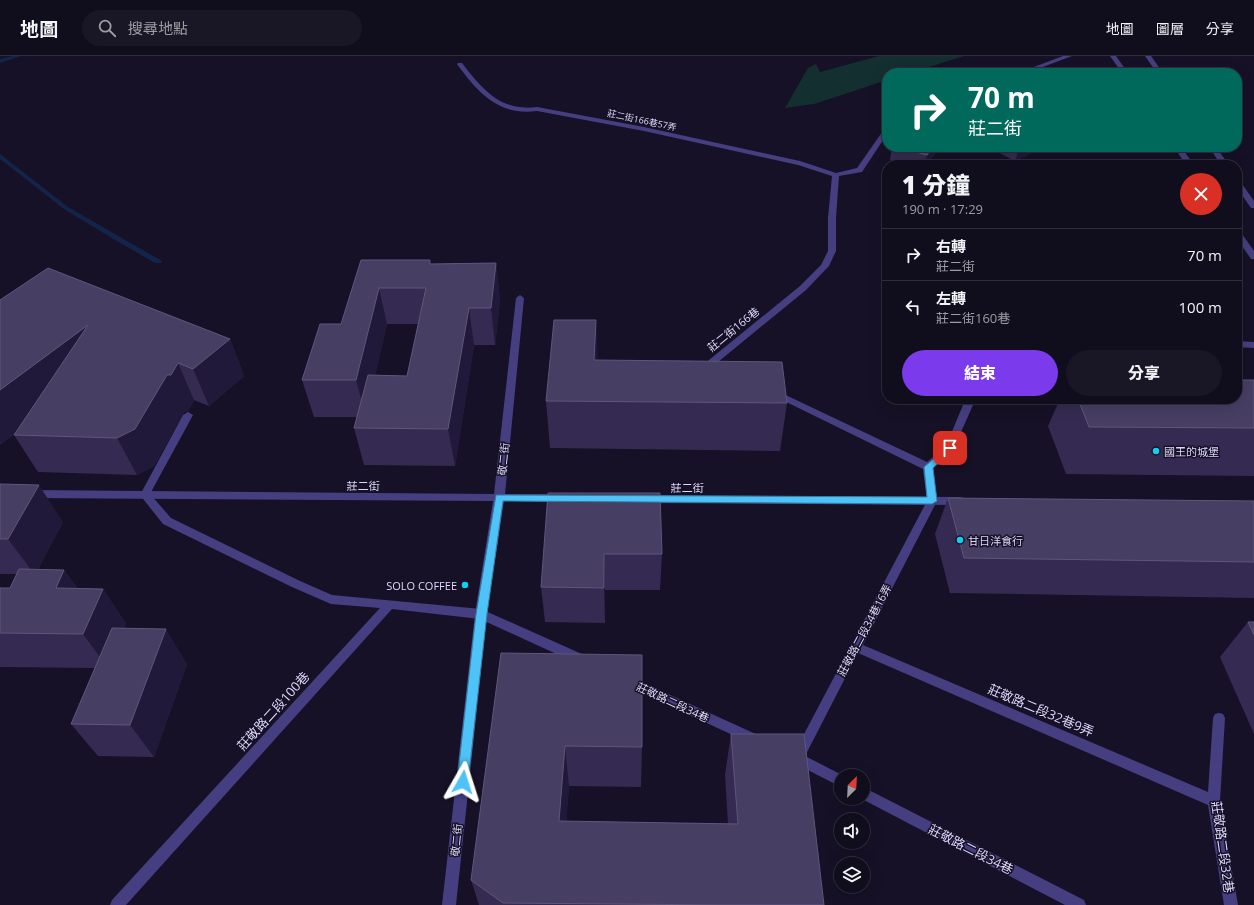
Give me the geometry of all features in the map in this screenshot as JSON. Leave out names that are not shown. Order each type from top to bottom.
[{"type":"street","points":[[1035,68],[1069,56]]},
{"type":"street","points":[[1113,56],[1121,68]]},
{"type":"street","points":[[1148,56],[1156,68]]},
{"type":"street","name":"莊二街166巷57弄","points":[[460,64],[477,87],[503,106],[525,112],[537,109],[644,129],[800,163],[836,175]]},
{"type":"street","points":[[836,175],[859,170],[882,136]]},
{"type":"street","name":"莊二街166巷","points":[[733,372],[712,362],[803,288],[825,266],[832,251],[832,218],[836,175]]},
{"type":"street","points":[[1242,190],[1254,206]]},
{"type":"street","points":[[1242,240],[1254,257]]},
{"type":"street","name":"敬二街","points":[[449,905],[481,614],[499,498],[520,298]]},
{"type":"street","points":[[1242,344],[1254,344]]},
{"type":"street","points":[[768,389],[928,467]]},
{"type":"street","points":[[928,467],[950,448],[968,405]]},
{"type":"street","points":[[188,415],[145,495],[167,521],[296,584],[331,598],[481,614],[589,663]]},
{"type":"street","points":[[928,467],[932,501]]},
{"type":"street","name":"莊二街","points":[[23,494],[570,498]]},
{"type":"street","name":"莊二街","points":[[633,499],[971,501]]},
{"type":"street","name":"莊敬路二段34巷16弄","points":[[797,758],[932,501]]},
{"type":"street","name":"莊敬路二段100巷","points":[[117,905],[390,604]]},
{"type":"street","name":"莊敬路二段32巷9弄","points":[[856,647],[1214,801]]},
{"type":"street","name":"莊敬路二段34巷","points":[[618,676],[768,745]]},
{"type":"street","name":"莊敬路二段32巷","points":[[1219,718],[1214,801],[1231,905]]},
{"type":"street","points":[[783,752],[834,777]]},
{"type":"street","name":"莊敬路二段34巷","points":[[870,797],[1079,905]]},
{"type":"green space","points":[[879,56],[964,56],[926,68],[882,68],[882,82],[814,104],[785,108],[808,68],[816,64],[820,72]]},
{"type":"building","points":[[916,152],[929,152],[927,155]]},
{"type":"building","points":[[361,260],[430,260],[430,264],[496,263],[491,308],[469,308],[448,429],[354,428],[368,375],[407,376],[426,288],[379,288],[356,380],[302,380],[320,324],[341,324]]},
{"type":"building","points":[[48,268],[230,339],[193,369],[178,363],[171,375],[167,375],[135,429],[117,438],[14,435],[88,325],[0,390],[0,300]]},
{"type":"building","points":[[554,320],[596,320],[594,360],[782,362],[787,403],[546,401]]},
{"type":"building","points":[[1242,380],[1254,380],[1254,428],[1089,427],[1080,404],[1242,404]]},
{"type":"building","points":[[0,484],[39,485],[8,539],[0,539]]},
{"type":"building","points":[[548,493],[660,493],[662,554],[604,554],[604,588],[541,587]]},
{"type":"building","points":[[948,498],[1254,501],[1254,562],[964,558]]},
{"type":"building","points":[[19,569],[64,570],[56,588],[103,589],[83,634],[0,633],[0,588],[10,588]]},
{"type":"building","points":[[1248,622],[1254,622],[1254,635]]},
{"type":"building","points":[[112,628],[166,629],[130,725],[71,724]]},
{"type":"building","points":[[501,653],[642,655],[642,747],[565,746],[559,821],[738,824],[731,734],[804,734],[824,905],[503,903],[471,880]]},
{"type":"waterway","points":[[0,61],[18,56]]},
{"type":"waterway","points":[[0,156],[66,208],[117,239],[158,261]]},
{"type":"place","name":"國王的城堡","points":[[1156,451]]},
{"type":"place","name":"甘日洋食行","points":[[960,540]]},
{"type":"place","name":"SOLO COFFEE","points":[[465,585]]},
{"type":"route","points":[[463,782],[481,614],[499,498],[932,501],[928,467],[950,448]]}]
